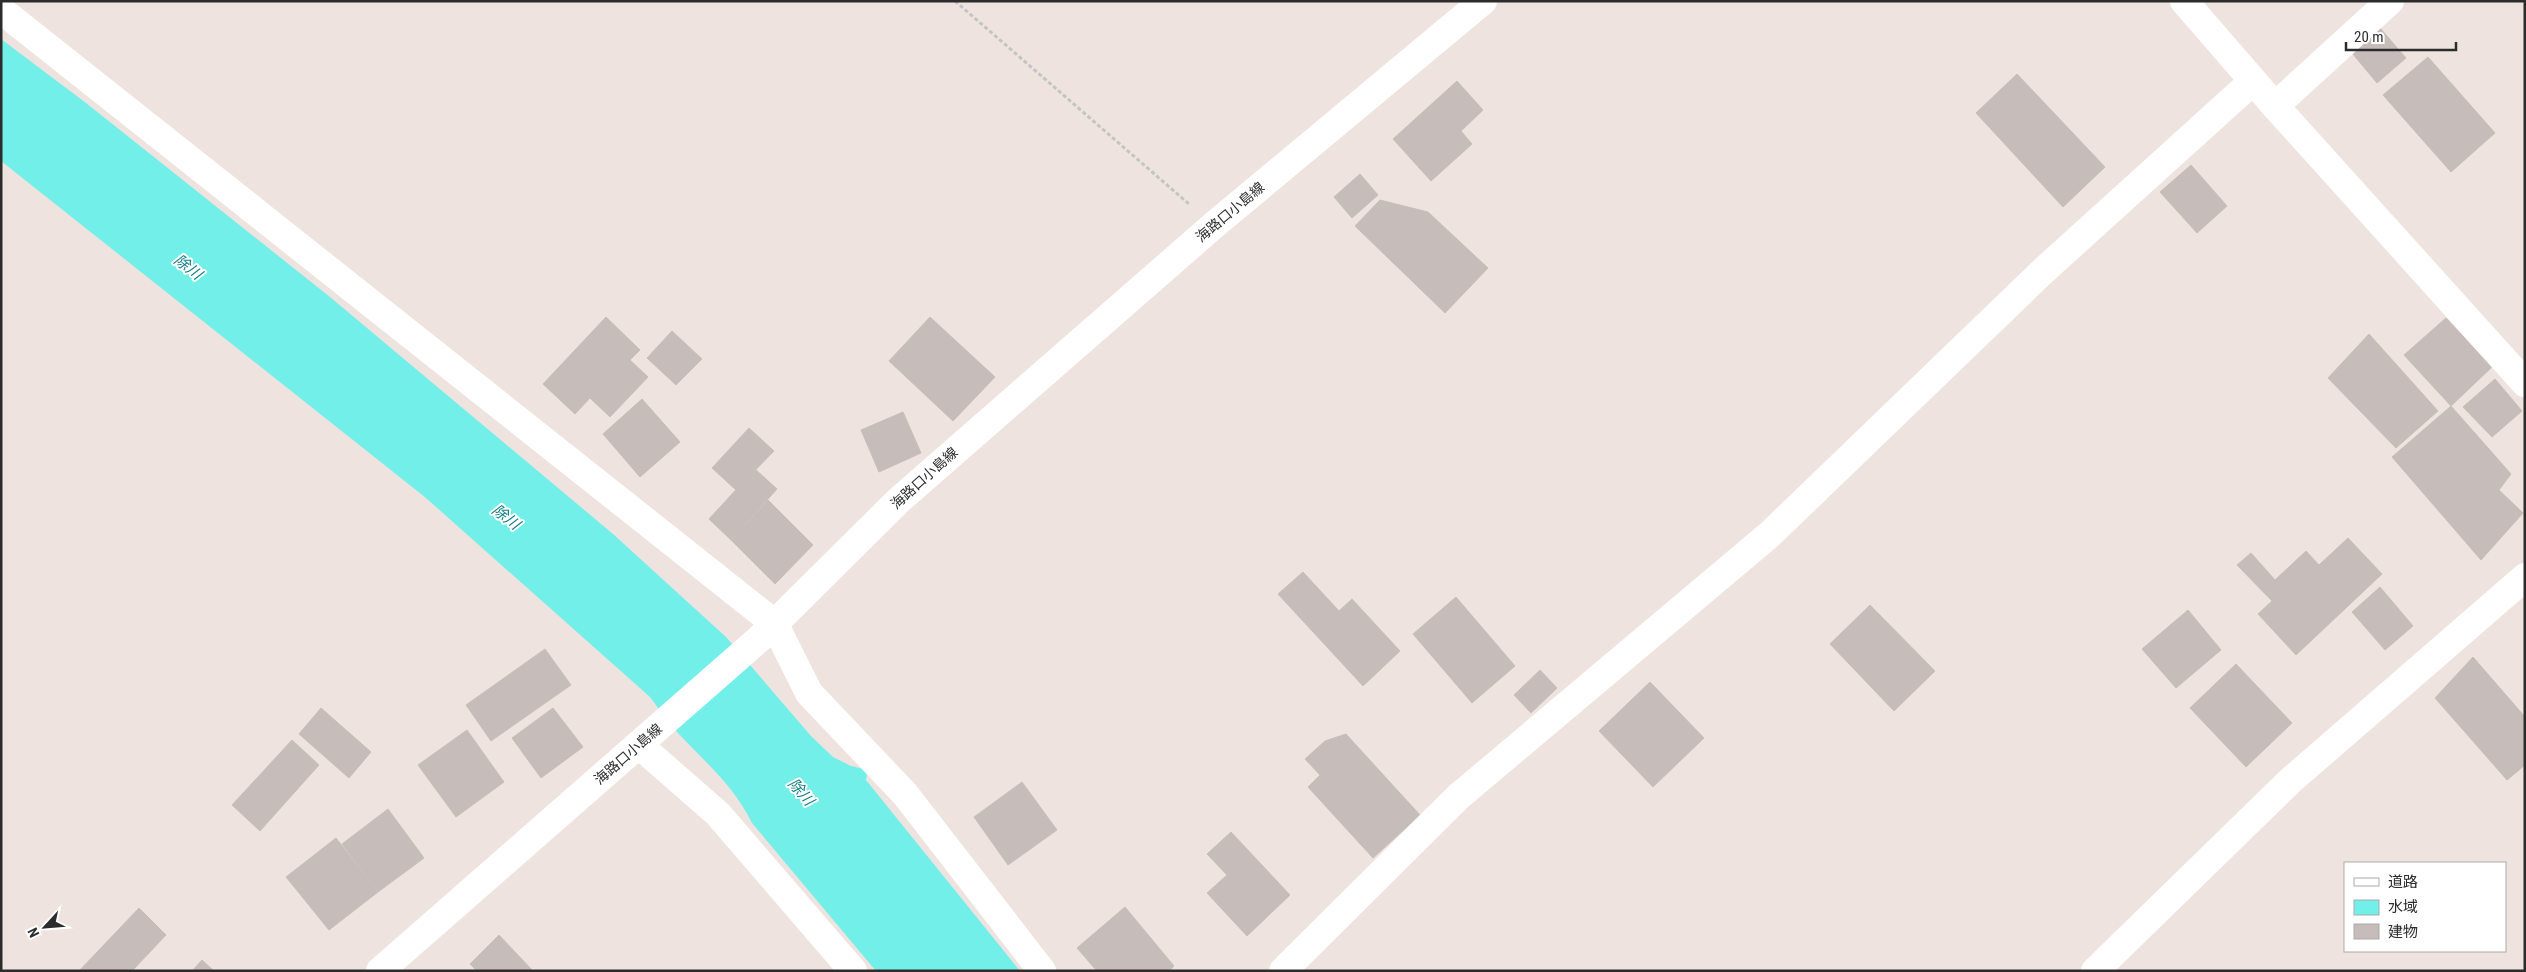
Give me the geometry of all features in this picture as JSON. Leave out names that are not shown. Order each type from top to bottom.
[{"type":"street","name":"海路口小島線","points":[[380,971],[767,631],[898,501],[1214,225],[1483,1]]},
{"type":"street","points":[[2184,1],[2274,106],[2525,384]]},
{"type":"street","points":[[2274,106],[2390,1]]},
{"type":"street","points":[[1,10],[767,631],[809,693],[905,794],[1042,971]]},
{"type":"street","points":[[1283,971],[1458,797],[1769,535],[2042,272],[2253,81]]},
{"type":"street","points":[[2095,971],[2290,781],[2525,576]]},
{"type":"street","points":[[639,745],[718,814],[853,971]]},
{"type":"path","points":[[955,1],[1214,225]]},
{"type":"water","name":"除川","points":[[1,39],[86,103],[330,297],[613,534],[726,637],[811,736],[833,757],[851,766],[868,770],[866,780],[1020,971],[876,971],[752,823],[728,786],[667,721],[650,697],[426,498],[1,161]]},
{"type":"building","points":[[2380,28],[2406,58],[2377,83],[2352,53]]},
{"type":"building","points":[[2428,57],[2495,133],[2451,172],[2383,95]]},
{"type":"building","points":[[2017,74],[2105,167],[2063,207],[1976,113]]},
{"type":"building","points":[[1457,81],[1483,110],[1461,131],[1472,144],[1431,181],[1393,139]]},
{"type":"building","points":[[2191,165],[2227,206],[2197,233],[2160,192]]},
{"type":"building","points":[[1360,174],[1378,195],[1352,218],[1334,197]]},
{"type":"building","points":[[1380,200],[1428,212],[1488,268],[1445,313],[1355,226]]},
{"type":"building","points":[[606,317],[640,350],[630,360],[648,377],[610,417],[590,398],[575,414],[543,384]]},
{"type":"building","points":[[930,317],[995,377],[953,421],[889,361]]},
{"type":"building","points":[[2446,318],[2492,367],[2451,406],[2404,355]]},
{"type":"building","points":[[672,331],[702,359],[676,385],[647,358]]},
{"type":"building","points":[[2369,334],[2438,411],[2396,448],[2328,378]]},
{"type":"building","points":[[2495,379],[2522,411],[2492,437],[2463,407]]},
{"type":"building","points":[[642,399],[680,442],[640,477],[603,434]]},
{"type":"building","points":[[2451,406],[2511,474],[2499,490],[2523,513],[2481,560],[2392,457]]},
{"type":"building","points":[[903,412],[921,453],[879,472],[861,430]]},
{"type":"building","points":[[749,428],[774,451],[736,490],[712,468]]},
{"type":"building","points":[[755,469],[777,489],[731,540],[709,519]]},
{"type":"building","points":[[768,500],[813,545],[775,584],[731,540]]},
{"type":"building","points":[[2348,538],[2382,574],[2296,655],[2258,614],[2272,601],[2237,565],[2251,553],[2275,580],[2306,551],[2319,565]]},
{"type":"building","points":[[1303,572],[1339,611],[1352,599],[1400,651],[1363,686],[1278,594]]},
{"type":"building","points":[[2380,587],[2413,626],[2385,650],[2352,612]]},
{"type":"building","points":[[1456,597],[1515,666],[1472,703],[1413,634]]},
{"type":"building","points":[[1870,605],[1935,671],[1894,711],[1830,644]]},
{"type":"building","points":[[2188,610],[2221,650],[2176,688],[2142,649]]},
{"type":"building","points":[[545,649],[571,685],[491,741],[466,705]]},
{"type":"building","points":[[2473,657],[2525,717],[2525,765],[2507,780],[2435,698]]},
{"type":"building","points":[[2236,664],[2292,723],[2246,767],[2190,708]]},
{"type":"building","points":[[1540,670],[1557,688],[1531,713],[1514,695]]},
{"type":"building","points":[[1650,682],[1704,738],[1653,787],[1599,731]]},
{"type":"building","points":[[321,708],[371,752],[349,778],[299,734]]},
{"type":"building","points":[[553,708],[583,747],[541,778],[512,738]]},
{"type":"building","points":[[467,730],[504,782],[456,817],[418,765]]},
{"type":"building","points":[[1346,734],[1420,815],[1373,858],[1308,787],[1320,775],[1305,759],[1325,741]]},
{"type":"building","points":[[292,740],[319,765],[260,831],[232,805]]},
{"type":"building","points":[[1022,782],[1057,830],[1008,865],[974,817]]},
{"type":"building","points":[[388,809],[424,858],[378,892],[342,844]]},
{"type":"building","points":[[1231,832],[1290,895],[1247,936],[1207,893],[1227,875],[1207,854]]},
{"type":"building","points":[[336,838],[378,892],[329,930],[286,877]]},
{"type":"building","points":[[1125,907],[1174,966],[1169,971],[1097,971],[1077,948]]},
{"type":"building","points":[[139,908],[166,935],[132,971],[79,971]]},
{"type":"building","points":[[499,935],[533,971],[477,971],[470,964]]},
{"type":"building","points":[[202,960],[214,971],[192,971]]}]
